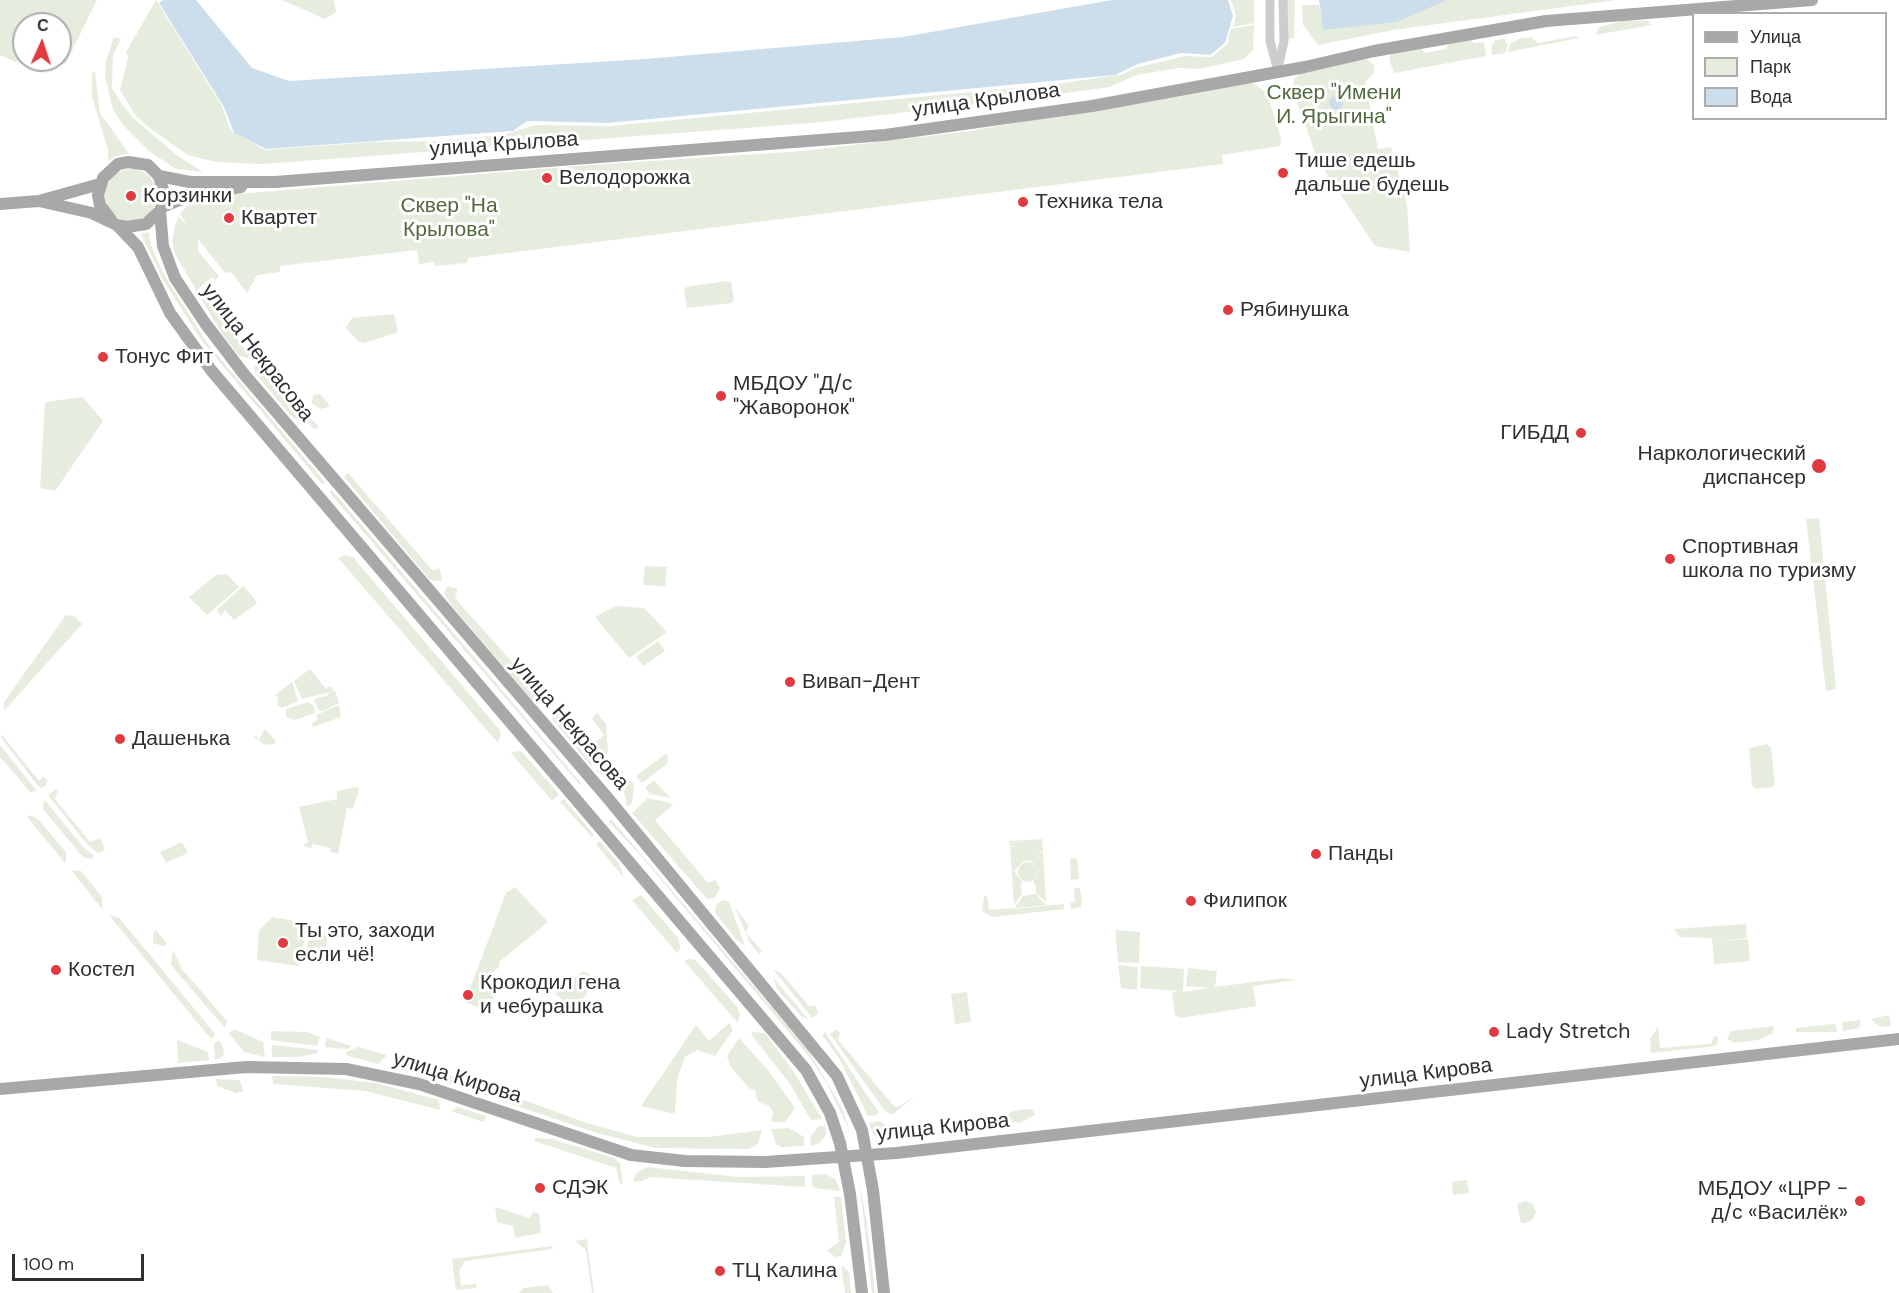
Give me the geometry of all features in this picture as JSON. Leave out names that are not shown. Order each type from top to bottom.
[{"type":"main road","name":"улица Крылова","points":[[0,204],[39,201],[100,184],[109,170],[128,162],[148,165],[158,174],[190,182],[275,182],[885,135],[1092,106],[1546,21],[1812,0]]},
{"type":"main road","points":[[158,174],[165,197],[161,209]]},
{"type":"main road","points":[[39,201],[65,205],[127,227],[146,224],[161,209],[202,193],[275,182]]},
{"type":"main road","points":[[100,184],[100,205],[115,223]]},
{"type":"main road","name":"улица Некрасова","points":[[161,209],[161,230],[168,262],[175,278],[243,373],[606,796],[837,1076],[862,1131],[884,1293]]},
{"type":"main road","name":"улица Некрасова","points":[[115,223],[138,247],[170,313],[211,370],[806,1070],[830,1113],[842,1157],[850,1194],[862,1293]]},
{"type":"main road","name":"улица Кирова","points":[[0,1089],[246,1067],[345,1070],[419,1084],[631,1155],[713,1163],[867,1156],[1899,1040]]},
{"type":"street","points":[[1270,0],[1270,41],[1278,71]]},
{"type":"street","points":[[1278,71],[1284,41],[1283,0]]},
{"type":"green space","points":[[0,0],[97,0],[72,51],[72,12],[12,12],[12,60],[0,55]]},
{"type":"green space","points":[[156,0],[222,106],[231,131],[265,150],[371,142],[436,141],[502,135],[536,125],[610,126],[1057,84],[1124,74],[1135,68],[1185,56],[1212,57],[1227,44],[1231,29],[1254,25],[1253,50],[1244,59],[1199,69],[1179,68],[1136,75],[1110,87],[813,123],[263,164],[216,162],[188,155],[135,115],[120,90],[128,58],[126,52]]},
{"type":"green space","points":[[282,0],[334,0],[336,12],[325,19]]},
{"type":"green space","points":[[1231,0],[1254,0],[1254,23],[1233,27],[1236,16]]},
{"type":"green space","points":[[1287,0],[1295,0],[1294,38],[1287,39]]},
{"type":"green space","points":[[1447,0],[1617,0],[1393,30],[1318,45],[1303,25],[1302,5],[1319,5],[1324,30]]},
{"type":"green space","points":[[1624,20],[1648,21],[1652,25],[1595,35],[1600,27]]},
{"type":"green space","points":[[1576,36],[1579,38],[1508,52],[1510,44],[1521,38],[1531,37],[1538,43]]},
{"type":"green space","points":[[114,37],[121,39],[113,55],[112,88],[122,104],[133,118],[178,156],[203,172],[176,169],[149,151],[124,126],[113,110],[105,76],[106,61]]},
{"type":"green space","points":[[1470,39],[1474,43],[1484,42],[1486,56],[1394,73],[1389,59],[1391,53],[1421,48],[1425,53],[1446,49],[1448,43]]},
{"type":"green space","points":[[1504,39],[1508,45],[1505,53],[1492,55],[1491,47],[1495,40]]},
{"type":"green space","name":"Сквер \"Имени И. Ярыгина\"","points":[[1366,59],[1374,65],[1374,73],[1365,82],[1378,149],[1391,147],[1407,204],[1410,252],[1375,246],[1318,161],[1292,88],[1295,78],[1301,73]]},
{"type":"green space","points":[[92,72],[95,72],[100,113],[129,154],[116,156],[108,161],[108,150],[92,97]]},
{"type":"green space","name":"Сквер \"На Крылова\"","points":[[1251,82],[1267,93],[1281,138],[1280,146],[1222,155],[1223,164],[468,258],[467,263],[435,266],[434,262],[419,264],[417,250],[280,266],[280,272],[257,275],[247,293],[231,272],[225,273],[198,239],[198,251],[219,276],[215,280],[212,277],[198,289],[245,350],[250,347],[252,350],[248,358],[239,356],[222,334],[175,254],[172,242],[179,217],[187,225],[180,214],[191,202],[201,197],[590,165],[803,151],[970,131]]},
{"type":"green space","points":[[126,169],[136,169],[145,173],[153,181],[157,195],[153,209],[145,217],[136,221],[126,221],[117,217],[109,209],[105,200],[105,190],[109,181],[117,173]]},
{"type":"green space","points":[[149,232],[151,245],[163,273],[207,343],[325,482],[322,484],[202,341],[163,280],[141,234]]},
{"type":"green space","points":[[731,282],[734,299],[732,303],[687,308],[684,291],[686,287]]},
{"type":"green space","points":[[394,314],[398,332],[364,343],[359,342],[346,328],[352,318]]},
{"type":"green space","points":[[260,362],[266,365],[264,372],[296,410],[303,411],[319,427],[314,429],[309,423],[305,425],[290,415],[255,373],[254,366]]},
{"type":"green space","points":[[320,394],[330,406],[321,409],[312,404],[313,395]]},
{"type":"green space","points":[[83,397],[103,421],[55,491],[40,488],[45,402]]},
{"type":"green space","points":[[348,473],[433,571],[440,568],[442,581],[430,580],[344,477]]},
{"type":"green space","points":[[332,490],[581,783],[580,785],[329,492]]},
{"type":"green space","points":[[1819,518],[1836,689],[1826,691],[1806,519]]},
{"type":"green space","points":[[346,555],[353,557],[498,728],[501,734],[498,743],[338,558]]},
{"type":"green space","points":[[645,566],[667,567],[665,586],[643,585]]},
{"type":"green space","points":[[227,574],[239,587],[207,615],[189,597],[216,575]]},
{"type":"green space","points":[[243,586],[257,602],[256,604],[234,620],[225,610],[221,616],[217,610]]},
{"type":"green space","points":[[447,586],[458,589],[455,598],[537,690],[543,690],[547,694],[544,702],[534,702],[453,607],[444,594]]},
{"type":"green space","points":[[616,606],[644,608],[667,632],[629,658],[595,617]]},
{"type":"green space","points":[[66,615],[74,616],[82,624],[4,711],[4,702]]},
{"type":"green space","points":[[658,641],[665,651],[643,666],[636,657]]},
{"type":"green space","points":[[310,669],[325,688],[331,686],[334,691],[302,699],[294,681]]},
{"type":"green space","points":[[292,682],[298,701],[282,708],[277,705],[278,697],[275,695]]},
{"type":"green space","points":[[335,691],[339,703],[323,711],[319,710],[314,701],[316,698],[328,696],[333,702],[327,694]]},
{"type":"green space","points":[[308,702],[314,706],[315,713],[295,720],[286,717],[286,709]]},
{"type":"green space","points":[[339,705],[341,717],[313,727],[312,723],[318,720],[316,715]]},
{"type":"green space","points":[[556,709],[565,713],[563,719],[587,748],[604,735],[592,718],[597,713],[606,724],[608,752],[591,766],[552,719]]},
{"type":"green space","points":[[265,729],[275,740],[275,744],[265,745],[254,737],[256,735],[259,740]]},
{"type":"green space","points":[[2,735],[39,781],[43,777],[47,779],[46,785],[42,788],[38,786],[0,736]]},
{"type":"green space","points":[[1767,744],[1771,748],[1775,784],[1773,787],[1756,789],[1752,785],[1749,748]]},
{"type":"green space","points":[[0,745],[37,791],[30,792],[0,757]]},
{"type":"green space","points":[[522,752],[559,794],[552,801],[511,753]]},
{"type":"green space","points":[[667,753],[668,763],[642,783],[636,776]]},
{"type":"green space","points":[[599,768],[620,769],[624,773],[606,777],[596,771]]},
{"type":"green space","points":[[630,780],[634,784],[632,803],[627,807],[624,791]]},
{"type":"green space","points":[[654,780],[670,798],[650,794],[645,788]]},
{"type":"green space","points":[[357,787],[359,789],[353,809],[347,808],[338,854],[331,852],[330,848],[313,844],[311,848],[303,846],[308,842],[299,807],[337,799],[337,791]]},
{"type":"green space","points":[[56,789],[58,791],[55,799],[90,842],[100,838],[105,850],[98,853],[86,843],[48,795]]},
{"type":"green space","points":[[648,798],[673,805],[655,820],[708,883],[715,880],[720,888],[715,898],[707,899],[632,813]]},
{"type":"green space","points":[[44,799],[83,847],[94,856],[91,859],[83,857],[43,809]]},
{"type":"green space","points":[[564,799],[594,835],[592,837],[560,802]]},
{"type":"green space","points":[[30,815],[38,819],[66,852],[66,864],[27,817]]},
{"type":"green space","points":[[611,819],[808,1050],[842,1108],[850,1132],[827,1084],[808,1055],[641,856],[609,822]]},
{"type":"green space","points":[[1042,839],[1043,851],[1034,852],[1043,852],[1046,902],[1036,893],[1036,886],[1033,882],[1039,871],[1031,860],[1024,861],[1014,871],[1023,883],[1020,886],[1022,894],[1014,905],[1010,846],[1019,848],[1010,845],[1009,841]]},
{"type":"green space","points":[[600,841],[619,863],[624,878],[596,844]]},
{"type":"green space","points":[[182,842],[188,853],[166,863],[160,852]]},
{"type":"green space","points":[[1077,858],[1079,879],[1071,880],[1070,859]]},
{"type":"green space","points":[[1028,862],[1035,865],[1038,872],[1035,879],[1028,882],[1021,879],[1018,872],[1021,865]]},
{"type":"green space","points":[[71,870],[81,871],[102,897],[102,909]]},
{"type":"green space","points":[[515,887],[548,922],[499,962],[499,967],[485,979],[485,983],[495,993],[488,1011],[465,1002],[506,893]]},
{"type":"green space","points":[[1074,888],[1080,888],[1082,901],[1081,907],[1071,909],[1070,903],[1075,902]]},
{"type":"green space","points":[[1036,894],[1047,906],[1014,909],[1023,896]]},
{"type":"green space","points":[[641,895],[679,939],[680,949],[677,953],[632,900]]},
{"type":"green space","points":[[984,896],[987,896],[989,910],[1064,904],[1064,909],[992,917],[982,911]]},
{"type":"green space","points":[[723,900],[729,902],[745,946],[736,939],[715,913],[716,905]]},
{"type":"green space","points":[[735,908],[749,925],[746,933],[762,951],[759,954],[750,943]]},
{"type":"green space","points":[[109,915],[119,918],[215,1034],[213,1038],[210,1038]]},
{"type":"green space","points":[[272,917],[308,923],[299,966],[257,960],[259,930]]},
{"type":"green space","points":[[1746,924],[1747,938],[1715,942],[1748,939],[1750,961],[1714,964],[1712,938],[1679,937],[1674,929]]},
{"type":"green space","points":[[156,930],[167,944],[163,946],[153,943],[153,933]]},
{"type":"green space","points":[[310,930],[328,933],[323,964],[305,961]]},
{"type":"green space","points":[[1115,930],[1140,932],[1139,963],[1118,962]]},
{"type":"green space","points":[[173,950],[182,969],[227,1021],[225,1028],[171,965]]},
{"type":"green space","points":[[696,960],[737,1007],[740,1014],[738,1023],[684,961]]},
{"type":"green space","points":[[1118,965],[1138,967],[1137,990],[1121,988]]},
{"type":"green space","points":[[1141,966],[1184,969],[1183,992],[1209,988],[1186,986],[1188,968],[1217,971],[1215,987],[1284,978],[1297,980],[1253,986],[1256,1006],[1181,1018],[1175,1015],[1172,993],[1179,991],[1140,988]]},
{"type":"green space","points":[[773,969],[781,973],[809,1006],[816,1006],[818,1014],[812,1018]]},
{"type":"green space","points":[[583,971],[593,976],[591,977],[594,984],[575,1009],[555,994]]},
{"type":"green space","points":[[773,977],[808,1019],[803,1018],[777,989]]},
{"type":"green space","points":[[967,992],[971,1022],[955,1024],[951,994]]},
{"type":"green space","points":[[1889,1015],[1891,1026],[1880,1027],[1871,1019]]},
{"type":"green space","points":[[1861,1020],[1859,1028],[1843,1031],[1842,1022]]},
{"type":"green space","points":[[729,1023],[733,1030],[715,1056],[697,1050],[685,1057],[677,1079],[675,1114],[641,1106],[696,1025],[709,1041]]},
{"type":"green space","points":[[1836,1025],[1837,1032],[1796,1032],[1796,1028]]},
{"type":"green space","points":[[1774,1026],[1772,1034],[1758,1040],[1734,1043],[1727,1039],[1731,1031]]},
{"type":"green space","points":[[1658,1027],[1660,1048],[1711,1044],[1714,1036],[1718,1037],[1718,1042],[1715,1046],[1651,1053],[1650,1039]]},
{"type":"green space","points":[[234,1029],[263,1042],[265,1057],[244,1052],[229,1033]]},
{"type":"green space","points":[[837,1029],[840,1033],[838,1040],[894,1106],[898,1107],[915,1096],[892,1115],[885,1111],[830,1034]]},
{"type":"green space","points":[[271,1031],[307,1032],[320,1037],[317,1046],[271,1040]]},
{"type":"green space","points":[[753,1032],[765,1033],[794,1072],[822,1119],[811,1120],[790,1084],[751,1034]]},
{"type":"green space","points":[[825,1032],[879,1113],[876,1115],[868,1116],[839,1058],[822,1035]]},
{"type":"green space","points":[[326,1038],[352,1046],[347,1049],[325,1047]]},
{"type":"green space","points":[[739,1038],[768,1070],[795,1108],[785,1122],[771,1122],[773,1112],[770,1106],[758,1102],[755,1090],[750,1089],[730,1066],[727,1056]]},
{"type":"green space","points":[[177,1040],[208,1052],[209,1060],[178,1063]]},
{"type":"green space","points":[[219,1040],[224,1050],[223,1056],[215,1060],[214,1044]]},
{"type":"green space","points":[[272,1046],[318,1050],[318,1053],[299,1057],[272,1057]]},
{"type":"green space","points":[[358,1047],[387,1055],[378,1064],[346,1055],[346,1052]]},
{"type":"green space","points":[[396,1058],[493,1089],[494,1093],[492,1097],[401,1069],[396,1067]]},
{"type":"green space","points":[[272,1076],[324,1077],[376,1083],[439,1100],[440,1110],[365,1091],[273,1084]]},
{"type":"green space","points":[[216,1079],[239,1080],[244,1091],[236,1093],[217,1086]]},
{"type":"green space","points":[[502,1092],[587,1123],[637,1137],[709,1137],[762,1130],[758,1144],[749,1149],[656,1148],[597,1133],[499,1100]]},
{"type":"green space","points":[[457,1107],[486,1116],[485,1120],[483,1122],[451,1111]]},
{"type":"green space","points":[[1033,1110],[1035,1115],[1020,1123],[1013,1122],[1007,1115],[1013,1111]]},
{"type":"green space","points":[[880,1121],[891,1130],[892,1140],[882,1141],[874,1136],[869,1123]]},
{"type":"green space","points":[[819,1126],[825,1126],[826,1134],[820,1143],[811,1146],[810,1137]]},
{"type":"green space","points":[[789,1128],[804,1137],[804,1146],[782,1147],[776,1144],[771,1129]]},
{"type":"green space","points":[[535,1138],[552,1139],[614,1158],[620,1163],[623,1183],[620,1184],[616,1168],[534,1141]]},
{"type":"green space","points":[[647,1167],[739,1177],[805,1176],[805,1187],[650,1177],[643,1181],[633,1182],[636,1173]]},
{"type":"green space","points":[[825,1174],[835,1179],[840,1191],[812,1186],[812,1175]]},
{"type":"green space","points":[[859,1179],[867,1224],[875,1293],[872,1293]]},
{"type":"green space","points":[[1467,1180],[1469,1193],[1453,1195],[1452,1182]]},
{"type":"green space","points":[[834,1197],[841,1197],[846,1243],[841,1256],[835,1257],[827,1250],[839,1242]]},
{"type":"green space","points":[[1525,1201],[1533,1204],[1536,1212],[1532,1220],[1521,1223],[1517,1204]]},
{"type":"green space","points":[[495,1207],[530,1218],[533,1212],[539,1214],[541,1233],[515,1238],[513,1226],[497,1222]]},
{"type":"green space","points":[[587,1239],[594,1293],[592,1293],[586,1250],[575,1241]]},
{"type":"green space","points":[[552,1246],[553,1249],[465,1261],[459,1270],[461,1285],[476,1284],[477,1288],[456,1290],[452,1259]]},
{"type":"green space","points":[[841,1265],[849,1272],[851,1293],[845,1293]]},
{"type":"green space","points":[[548,1285],[553,1293],[519,1293],[523,1288]]},
{"type":"water","points":[[163,0],[196,0],[252,68],[289,81],[645,59],[903,37],[1112,0],[1228,0],[1233,16],[1225,43],[1210,55],[1181,53],[1138,64],[1115,75],[608,123],[527,121],[513,131],[266,149],[234,133],[224,107],[159,3]]},
{"type":"water","points":[[1319,0],[1447,0],[1397,22],[1323,30]]},
{"type":"water","points":[[1333,96],[1339,96],[1343,103],[1339,110],[1333,110],[1329,106],[1329,100]]},
{"type":"place","name":"Тише едешь дальше будешь","points":[[1283,173]]},
{"type":"place","name":"Велодорожка","points":[[547,178]]},
{"type":"place","name":"Корзинки","points":[[131,196]]},
{"type":"place","name":"Техника тела","points":[[1023,202]]},
{"type":"place","name":"Квартет","points":[[229,218]]},
{"type":"place","name":"Рябинушка","points":[[1228,310]]},
{"type":"place","name":"Тонус Фит","points":[[103,357]]},
{"type":"place","name":"МБДОУ \"Д/с \"Жаворонок\"","points":[[721,396]]},
{"type":"place","name":"ГИБДД","points":[[1581,433]]},
{"type":"place","name":"Наркологический диспансер","points":[[1819,466]]},
{"type":"place","name":"Спортивная школа по туризму","points":[[1670,559]]},
{"type":"place","name":"Вивап-Дент","points":[[790,682]]},
{"type":"place","name":"Дашенька","points":[[120,739]]},
{"type":"place","name":"Панды","points":[[1316,854]]},
{"type":"place","name":"Филипок","points":[[1191,901]]},
{"type":"place","name":"Ты это, заходи если чё!","points":[[283,943]]},
{"type":"place","name":"Костел","points":[[56,970]]},
{"type":"place","name":"Крокодил гена и чебурашка","points":[[468,995]]},
{"type":"place","name":"Lady Stretch","points":[[1494,1032]]},
{"type":"place","name":"СДЭК","points":[[540,1188]]},
{"type":"place","name":"МБДОУ «ЦРР - д/с «Василёк»","points":[[1860,1201]]},
{"type":"place","name":"ТЦ Калина","points":[[720,1271]]}]
